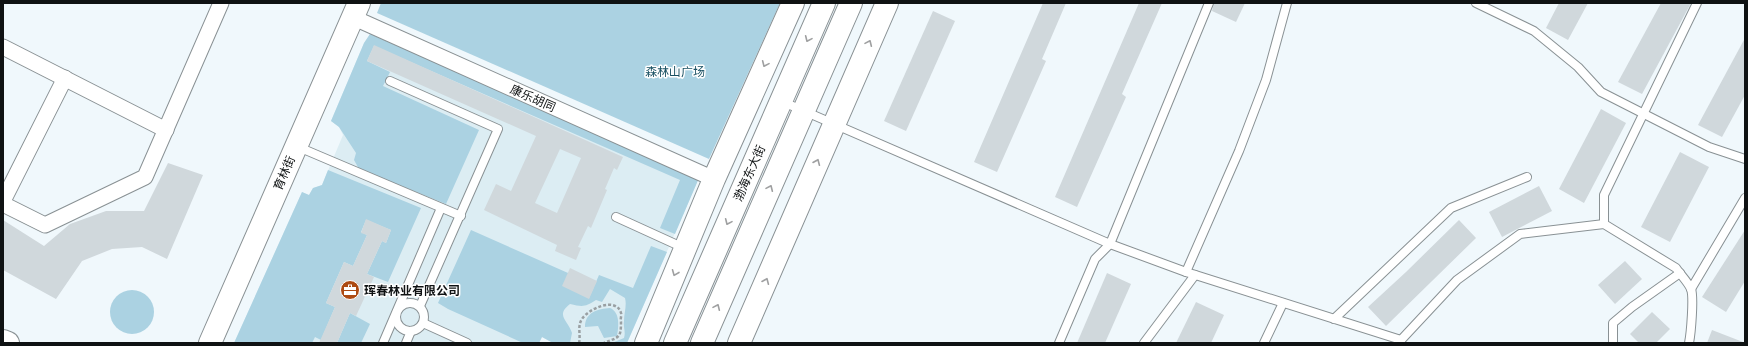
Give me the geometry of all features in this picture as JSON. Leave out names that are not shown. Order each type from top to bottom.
[{"type":"main road","points":[[646,343],[714,179],[793,3]]},
{"type":"main road","name":"渤海东大街","points":[[675,343],[824,3]]},
{"type":"main road","name":"渤海东大街","points":[[702,343],[851,3]]},
{"type":"main road","points":[[739,343],[887,3]]},
{"type":"main road","name":"育林街","points":[[210,343],[355,10]]},
{"type":"main road","points":[[3,341],[8,343]]},
{"type":"street","points":[[3,204],[45,225],[145,177],[221,3]]},
{"type":"street","name":"康乐胡同","points":[[355,10],[714,179]]},
{"type":"street","points":[[3,47],[166,130]]},
{"type":"street","points":[[3,201],[65,78]]},
{"type":"lane","points":[[1059,343],[1095,259],[1110,244],[1209,3]]},
{"type":"lane","points":[[1186,272],[1239,151],[1266,80],[1287,3]]},
{"type":"lane","points":[[1476,3],[1534,30],[1578,67],[1601,92],[1709,147],[1745,159]]},
{"type":"lane","points":[[1604,224],[1604,195],[1697,3]]},
{"type":"lane","points":[[390,81],[498,129],[461,216],[420,306]]},
{"type":"lane","points":[[781,101],[1110,244],[1186,272],[1401,341],[1457,280],[1520,234],[1604,224],[1676,268],[1691,290]]},
{"type":"lane","points":[[296,145],[461,216]]},
{"type":"lane","points":[[1334,319],[1452,208],[1527,176]]},
{"type":"lane","points":[[1690,343],[1691,290],[1745,198]]},
{"type":"lane","points":[[383,343],[441,208]]},
{"type":"lane","points":[[616,217],[685,248]]},
{"type":"lane","points":[[1613,343],[1613,322],[1680,274]]},
{"type":"lane","points":[[1144,343],[1195,275]]},
{"type":"lane","points":[[407,302],[416,303],[420,306],[424,314],[423,323],[416,330],[406,331],[398,325],[396,316],[397,311],[407,302]]},
{"type":"lane","points":[[1264,343],[1283,303]]},
{"type":"lane","points":[[423,323],[467,343]]},
{"type":"lane","points":[[406,343],[411,331]]},
{"type":"path","points":[[579,343],[579,325],[582,318],[594,308],[604,305],[611,305],[619,309],[622,313],[622,332],[620,336],[604,343]]},
{"type":"shaded area","points":[[370,34],[699,178],[627,343],[553,343],[542,337],[539,343],[234,343],[302,192],[309,195],[313,188],[322,185],[343,135],[339,127],[331,121],[364,43]]},
{"type":"green space","name":"森林山广场","points":[[381,3],[780,3],[709,159],[377,13]]},
{"type":"green space","points":[[370,34],[699,178],[675,234],[660,228],[680,180],[374,46],[367,61],[390,72],[383,86],[479,130],[446,204],[359,169],[354,160],[356,153],[339,127],[331,121],[364,43]]},
{"type":"green space","points":[[328,170],[421,208],[388,282],[367,274],[382,241],[386,243],[391,230],[366,220],[361,232],[367,235],[353,266],[344,262],[326,303],[335,307],[321,340],[315,337],[312,343],[234,343],[302,192],[309,195],[313,188],[322,185]]},
{"type":"green space","points":[[471,230],[568,273],[589,298],[599,275],[633,288],[651,246],[667,252],[627,343],[612,343],[624,338],[626,304],[625,298],[610,289],[602,302],[596,300],[584,306],[570,304],[563,312],[564,318],[572,333],[570,343],[553,343],[542,337],[539,343],[523,343],[438,303]]},
{"type":"green space","points":[[132,290],[144,294],[150,300],[154,312],[150,324],[144,330],[132,334],[120,330],[114,324],[110,312],[114,300],[120,294]]},
{"type":"green space","points":[[610,308],[616,313],[617,316],[617,336],[604,338],[598,326],[585,327],[587,318],[593,312]]},
{"type":"green space","points":[[350,313],[370,324],[361,343],[337,343]]},
{"type":"building","points":[[1043,3],[1066,3],[1042,59],[1046,61],[997,172],[974,162]]},
{"type":"building","points":[[1139,3],[1162,3],[1122,94],[1126,97],[1077,207],[1055,197]]},
{"type":"building","points":[[1214,3],[1245,3],[1236,22],[1212,11]]},
{"type":"building","points":[[1559,3],[1588,3],[1568,40],[1546,28]]},
{"type":"building","points":[[1661,3],[1691,3],[1642,94],[1618,82]]},
{"type":"building","points":[[933,11],[955,21],[906,131],[884,121]]},
{"type":"building","points":[[1745,38],[1745,95],[1722,137],[1698,125]]},
{"type":"building","points":[[374,45],[623,157],[617,170],[614,168],[605,189],[607,190],[591,228],[588,226],[578,247],[581,248],[576,260],[555,251],[557,245],[484,210],[496,184],[511,191],[536,136],[367,61]],"holes":[[[560,149],[581,158],[557,213],[535,203]]]},
{"type":"building","points":[[1601,109],[1626,123],[1584,203],[1559,189]]},
{"type":"building","points":[[1680,152],[1709,167],[1670,242],[1641,227]]},
{"type":"building","points":[[168,163],[203,175],[167,259],[142,247],[112,249],[82,261],[56,299],[3,270],[3,220],[44,246],[70,224],[106,211],[144,211]]},
{"type":"building","points":[[1539,186],[1552,211],[1502,237],[1489,212]]},
{"type":"building","name":"珲春林业有限公司","points":[[366,219],[391,230],[386,243],[382,241],[367,274],[374,277],[356,316],[350,313],[337,343],[319,343],[335,307],[326,303],[344,262],[353,266],[367,235],[361,233]]},
{"type":"building","points":[[1459,220],[1476,238],[1386,326],[1368,307]]},
{"type":"building","points":[[1745,230],[1745,281],[1726,312],[1702,297]]},
{"type":"building","points":[[1625,261],[1642,279],[1615,304],[1598,285]]},
{"type":"building","points":[[570,268],[597,281],[589,299],[562,286]]},
{"type":"building","points":[[1107,273],[1131,284],[1105,343],[1077,343]]},
{"type":"building","points":[[1196,302],[1224,315],[1211,343],[1176,343]]},
{"type":"building","points":[[1652,312],[1670,329],[1656,343],[1639,343],[1630,334]]},
{"type":"building","points":[[1712,330],[1743,342],[1743,343],[1707,343]]},
{"type":"place","name":"珲春林业有限公司","points":[[350,290]]}]
